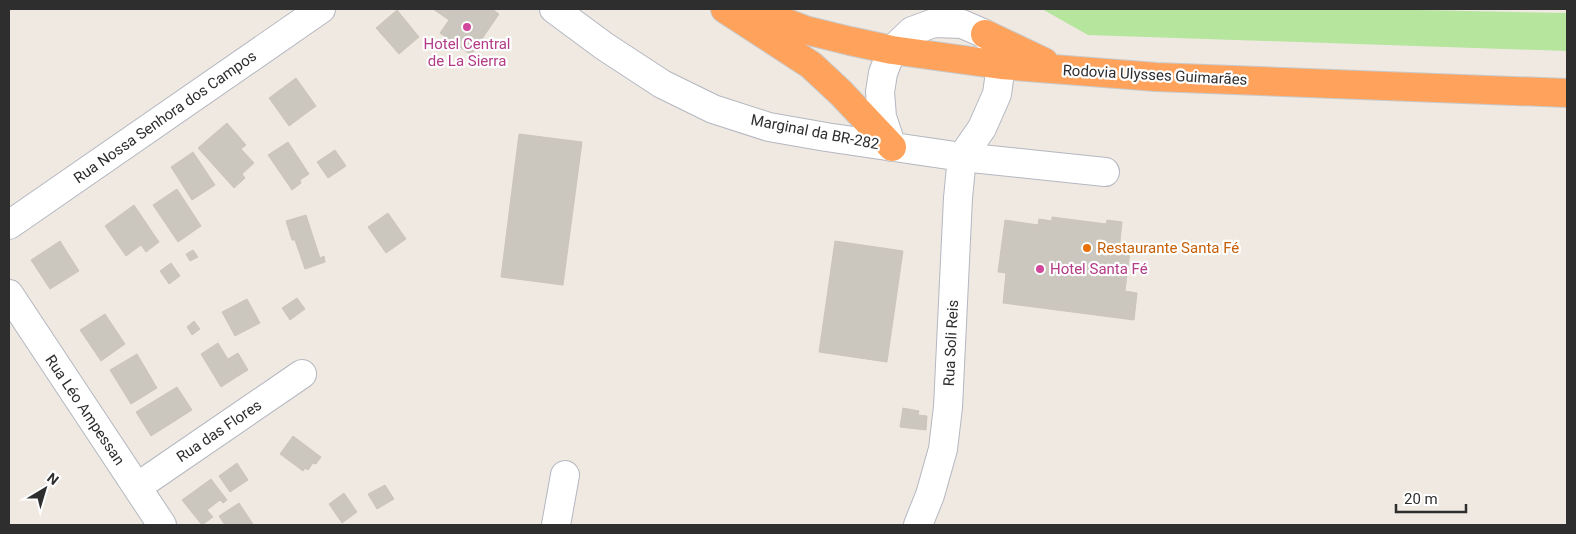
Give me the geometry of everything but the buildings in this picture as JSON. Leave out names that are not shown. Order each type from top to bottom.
[{"type":"highway","points":[[725,9],[811,65],[841,93],[892,147]]},
{"type":"highway","name":"Rodovia Ulysses Guimarães","points":[[751,9],[805,30],[850,41],[892,50],[1001,65],[1156,77],[1567,93]]},
{"type":"highway","points":[[985,34],[1061,70]]},
{"type":"street","name":"Rua Nossa Senhora dos Campos","points":[[9,225],[321,9]]},
{"type":"street","name":"Marginal da BR-282","points":[[554,9],[604,46],[654,78],[712,109],[769,127],[962,157],[1105,172]]},
{"type":"street","points":[[892,147],[882,117],[880,92],[883,73],[892,50],[912,31],[934,23],[962,24],[985,34],[998,51],[1001,65],[997,94],[982,128],[962,157]]},
{"type":"street","name":"Rua Soli Reis","points":[[918,525],[930,495],[943,449],[948,406],[958,198],[962,157]]},
{"type":"street","name":"Rua Léo Ampessan","points":[[9,294],[162,525]]},
{"type":"street","name":"Rua das Flores","points":[[136,487],[302,374]]},
{"type":"street","points":[[556,525],[565,475]]},
{"type":"green space","points":[[1042,9],[1370,9],[1567,13],[1567,51],[1088,35]]},
{"type":"place","name":"Hotel Central de La Sierra","points":[[467,27]]},
{"type":"place","name":"Restaurante Santa Fé","points":[[1087,248]]},
{"type":"place","name":"Hotel Santa Fé","points":[[1040,269]]}]
